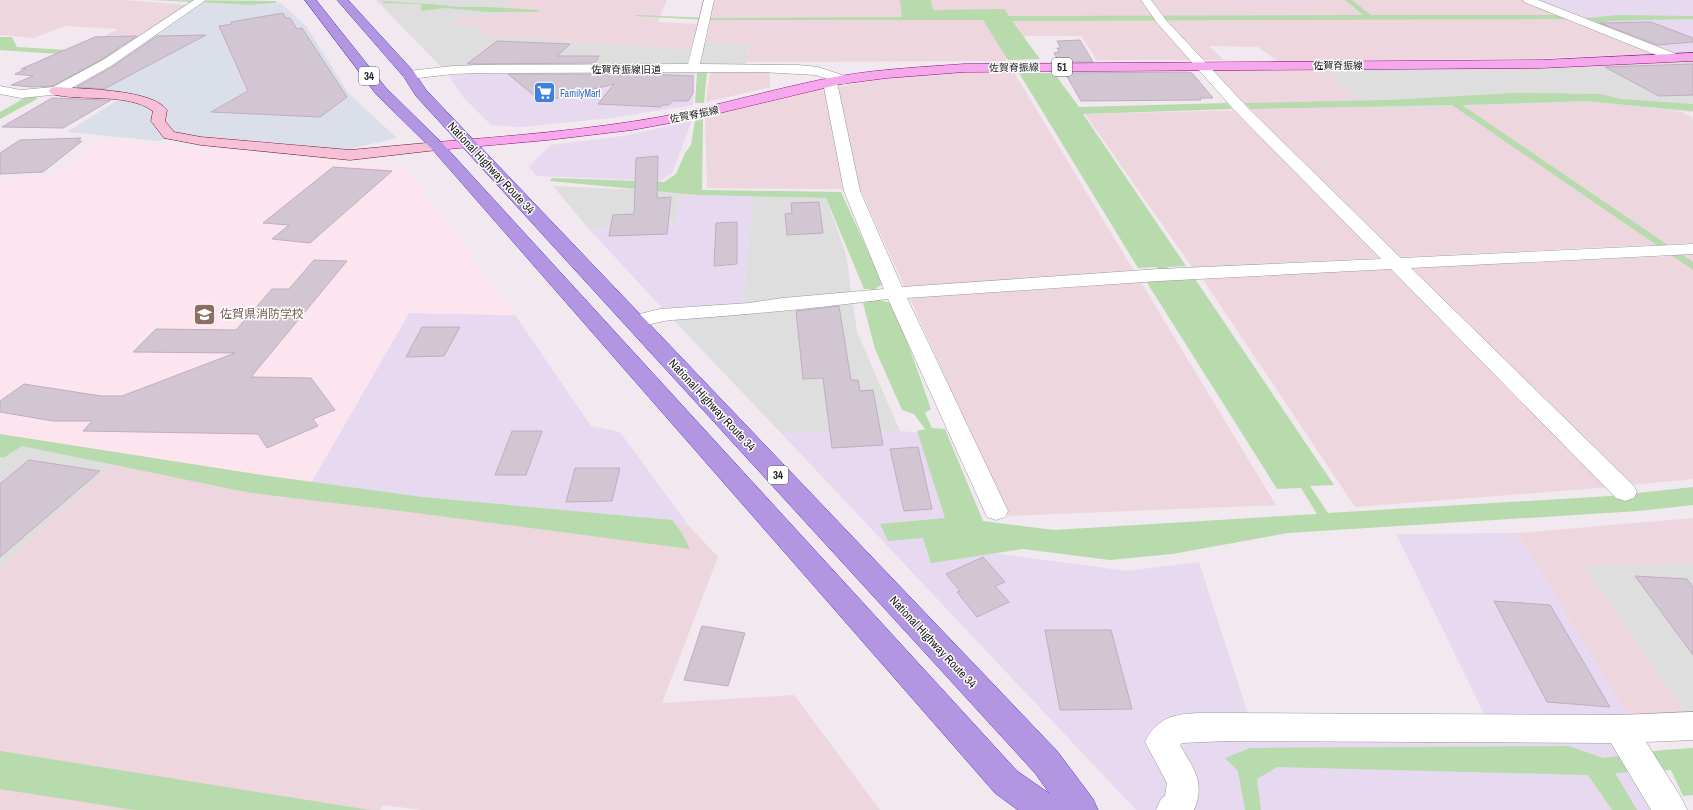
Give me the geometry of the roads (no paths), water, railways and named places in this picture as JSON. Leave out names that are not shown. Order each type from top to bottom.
[{"type":"highway","name":"National Highway Route 34","points":[[310,0],[381,91],[437,146],[1006,782],[1046,810]]},
{"type":"highway","name":"National Highway Route 34","points":[[342,0],[409,75],[421,93],[468,144],[1046,762],[1081,810]]},
{"type":"main road","name":"佐賀脊振線","points":[[437,146],[592,131],[716,110],[789,91],[836,81],[876,75],[964,68],[1541,64],[1693,57]]},
{"type":"street","points":[[693,68],[709,0]]},
{"type":"street","points":[[1146,0],[1159,18],[1239,106],[1625,492]]},
{"type":"street","points":[[1528,0],[1560,14],[1675,58]]},
{"type":"street","points":[[52,91],[107,62],[198,2]]},
{"type":"street","name":"佐賀脊振線旧道","points":[[409,75],[473,69],[798,69],[818,71],[836,81]]},
{"type":"street","points":[[836,81],[852,191],[880,295],[996,511]]},
{"type":"street","points":[[0,90],[26,93],[52,91],[129,97],[150,102],[160,110],[158,121],[169,135],[201,141],[350,154],[437,146]]},
{"type":"street","points":[[5,103],[26,93]]},
{"type":"street","points":[[634,321],[660,315],[749,309],[783,304],[880,295],[1168,275],[1686,249]]},
{"type":"street","points":[[1173,810],[1180,804],[1183,782],[1160,742],[1175,729],[1227,727],[1620,729],[1693,726]]},
{"type":"street","points":[[1620,729],[1670,810]]},
{"type":"place","name":"FamilyMart","points":[[545,93]]},
{"type":"place","name":"佐賀県消防学校","points":[[204,314]]}]
